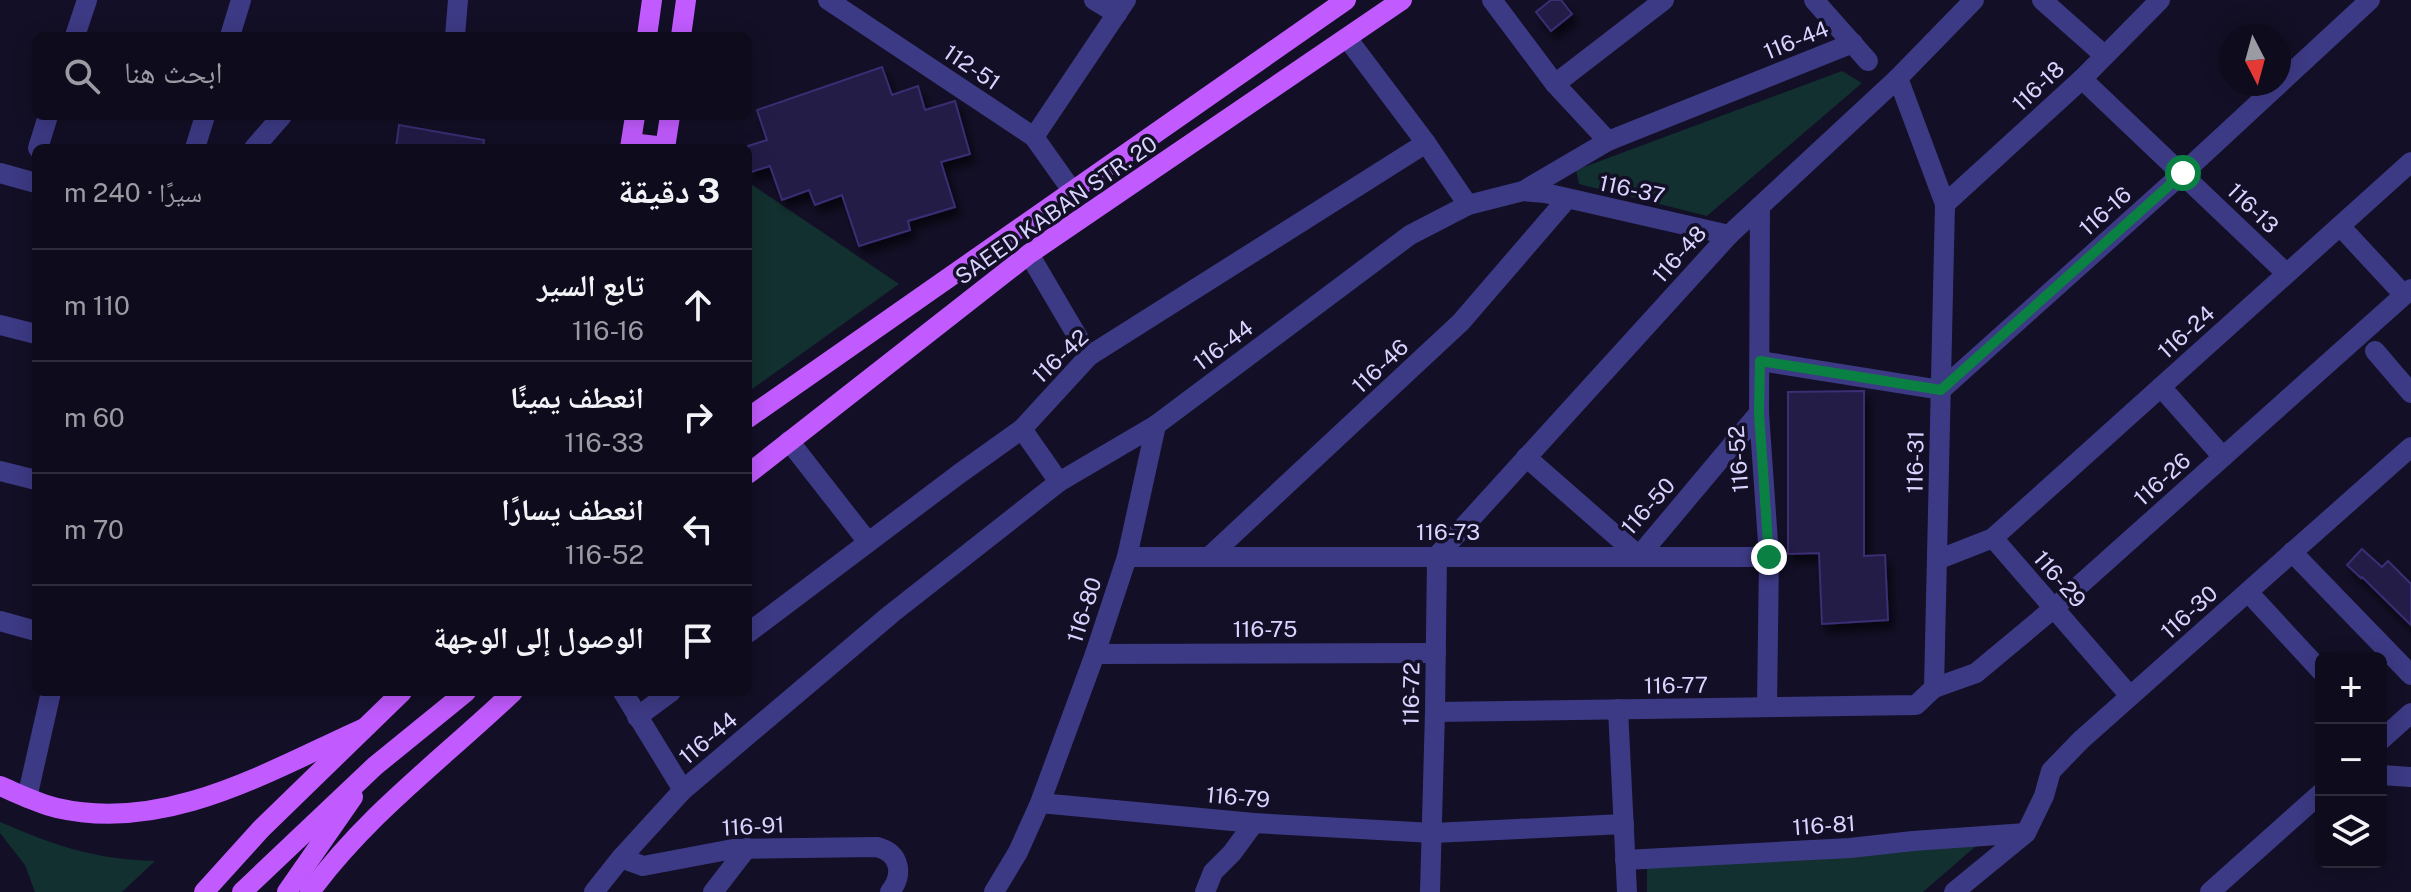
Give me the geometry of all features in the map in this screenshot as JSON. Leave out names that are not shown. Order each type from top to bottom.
[{"type":"main road","points":[[648,32],[652,0]]},
{"type":"main road","points":[[682,32],[686,0]]},
{"type":"main road","name":"SAEED KABAN STR. 20","points":[[752,415],[1346,0]]},
{"type":"main road","name":"SAEED KABAN STR. 20","points":[[752,471],[1029,254],[1402,0]]},
{"type":"main road","points":[[630,144],[634,120]]},
{"type":"main road","points":[[666,144],[669,120]]},
{"type":"main road","points":[[1137,145],[1154,169]]},
{"type":"main road","points":[[204,892],[261,829],[398,696]]},
{"type":"main road","points":[[242,892],[375,766],[461,696]]},
{"type":"main road","points":[[310,892],[367,824],[509,696]]},
{"type":"main road","points":[[0,786],[27,798],[79,811],[128,813],[162,808],[234,787],[362,729]]},
{"type":"main road","points":[[287,892],[375,766]]},
{"type":"street","points":[[76,32],[87,0]]},
{"type":"street","points":[[231,32],[241,0]]},
{"type":"street","points":[[455,32],[458,0]]},
{"type":"street","name":"112-51","points":[[828,0],[1034,137],[1073,192]]},
{"type":"street","points":[[1034,137],[1121,7],[1094,0]]},
{"type":"street","points":[[1492,0],[1555,84],[1608,141]]},
{"type":"street","points":[[1555,84],[1664,0]]},
{"type":"street","points":[[1814,0],[1868,61]]},
{"type":"street","name":"116-48","points":[[1437,556],[1729,235],[1898,78],[1974,0]]},
{"type":"street","points":[[2042,0],[2104,55]]},
{"type":"street","name":"116-18","points":[[1945,204],[2082,79],[2160,0]]},
{"type":"street","name":"116-16","points":[[1941,390],[2370,0]]},
{"type":"street","points":[[1347,38],[1468,205]]},
{"type":"street","name":"116-44","points":[[594,892],[683,790],[891,614],[1059,482],[1156,425],[1410,235],[1468,205],[1523,191],[1608,141],[1853,43]]},
{"type":"street","name":"116-31","points":[[1898,78],[1945,204],[1934,688]]},
{"type":"street","name":"116-13","points":[[2082,79],[2286,273]]},
{"type":"street","points":[[39,144],[47,120]]},
{"type":"street","points":[[196,144],[204,120]]},
{"type":"street","points":[[258,144],[278,120]]},
{"type":"street","name":"116-42","points":[[752,630],[1022,429],[1089,356],[1426,143]]},
{"type":"street","name":"116-24","points":[[1993,538],[2411,162]]},
{"type":"street","points":[[0,173],[31,182]]},
{"type":"street","name":"116-37","points":[[1523,191],[1545,193],[1729,235]]},
{"type":"street","name":"116-46","points":[[1211,555],[1461,322],[1567,199]]},
{"type":"street","name":"116-52","points":[[1760,206],[1759,413],[1769,557],[1767,707]]},
{"type":"street","points":[[2340,226],[2408,292]]},
{"type":"street","points":[[1029,254],[1089,356]]},
{"type":"street","name":"116-26","points":[[1934,688],[1976,673],[2054,608],[2408,292]]},
{"type":"street","points":[[0,325],[32,333]]},
{"type":"street","points":[[2375,351],[2411,393]]},
{"type":"street","points":[[1760,361],[1941,390]]},
{"type":"street","points":[[2161,387],[2223,457]]},
{"type":"street","name":"116-50","points":[[1526,457],[1639,556],[1759,413]]},
{"type":"street","name":"116-80","points":[[994,892],[1018,852],[1040,803],[1095,654],[1127,557],[1156,425]]},
{"type":"street","points":[[1022,429],[1059,482]]},
{"type":"street","points":[[789,441],[868,542]]},
{"type":"street","name":"116-30","points":[[2026,833],[2044,796],[2051,771],[2081,740],[2411,447]]},
{"type":"street","points":[[0,471],[32,479]]},
{"type":"street","points":[[1937,560],[1993,538]]},
{"type":"street","name":"116-29","points":[[1993,538],[2130,696]]},
{"type":"street","points":[[2292,552],[2411,675]]},
{"type":"street","name":"116-72","points":[[1433,833],[1437,556]]},
{"type":"street","name":"116-73","points":[[1127,557],[1769,557]]},
{"type":"street","points":[[2248,592],[2315,665]]},
{"type":"street","points":[[0,621],[32,630]]},
{"type":"street","name":"116-75","points":[[1095,654],[1436,653]]},
{"type":"street","name":"116-77","points":[[1435,712],[1916,705],[1934,688]]},
{"type":"street","points":[[27,798],[50,696]]},
{"type":"street","points":[[625,696],[683,790]]},
{"type":"street","points":[[637,717],[666,696]]},
{"type":"street","points":[[1618,709],[1627,892]]},
{"type":"street","points":[[2387,734],[2411,713]]},
{"type":"street","points":[[2387,775],[2411,777]]},
{"type":"street","points":[[2210,892],[2318,796]]},
{"type":"street","name":"116-79","points":[[1040,803],[1254,823],[1433,833],[1624,824]]},
{"type":"street","points":[[1205,892],[1213,872],[1254,823]]},
{"type":"street","points":[[1430,892],[1433,833]]},
{"type":"street","points":[[1954,892],[2026,833]]},
{"type":"street","name":"116-81","points":[[1625,860],[1850,848],[2026,833]]},
{"type":"street","name":"116-91","points":[[621,858],[643,866],[747,848],[877,847],[890,852],[898,864],[896,885],[890,892]]},
{"type":"street","points":[[713,892],[747,848]]},
{"type":"green space","points":[[1842,71],[1862,83],[1707,216],[1579,184],[1576,170]]},
{"type":"green space","points":[[752,185],[899,284],[752,389]]},
{"type":"green space","points":[[0,822],[75,850],[155,861],[122,892],[35,892],[25,865],[0,833]]},
{"type":"green space","points":[[1984,839],[1923,892],[1647,892],[1647,864]]},
{"type":"building","points":[[1551,0],[1561,0],[1572,14],[1551,31],[1536,12]]},
{"type":"building","points":[[882,67],[892,95],[918,86],[925,110],[955,101],[970,154],[941,162],[955,207],[908,221],[910,230],[859,246],[842,195],[815,205],[809,190],[782,200],[770,166],[752,172],[752,145],[767,140],[757,110]]},
{"type":"building","points":[[399,125],[484,140],[484,144],[397,144]]},
{"type":"building","points":[[1864,391],[1864,556],[1885,555],[1888,620],[1822,624],[1819,553],[1788,554],[1788,392]]},
{"type":"building","points":[[2362,549],[2382,567],[2388,561],[2411,584],[2411,625],[2347,565]]},
{"type":"route","points":[[1769,557],[1759,413],[1760,361],[1941,390],[2183,173]]}]
